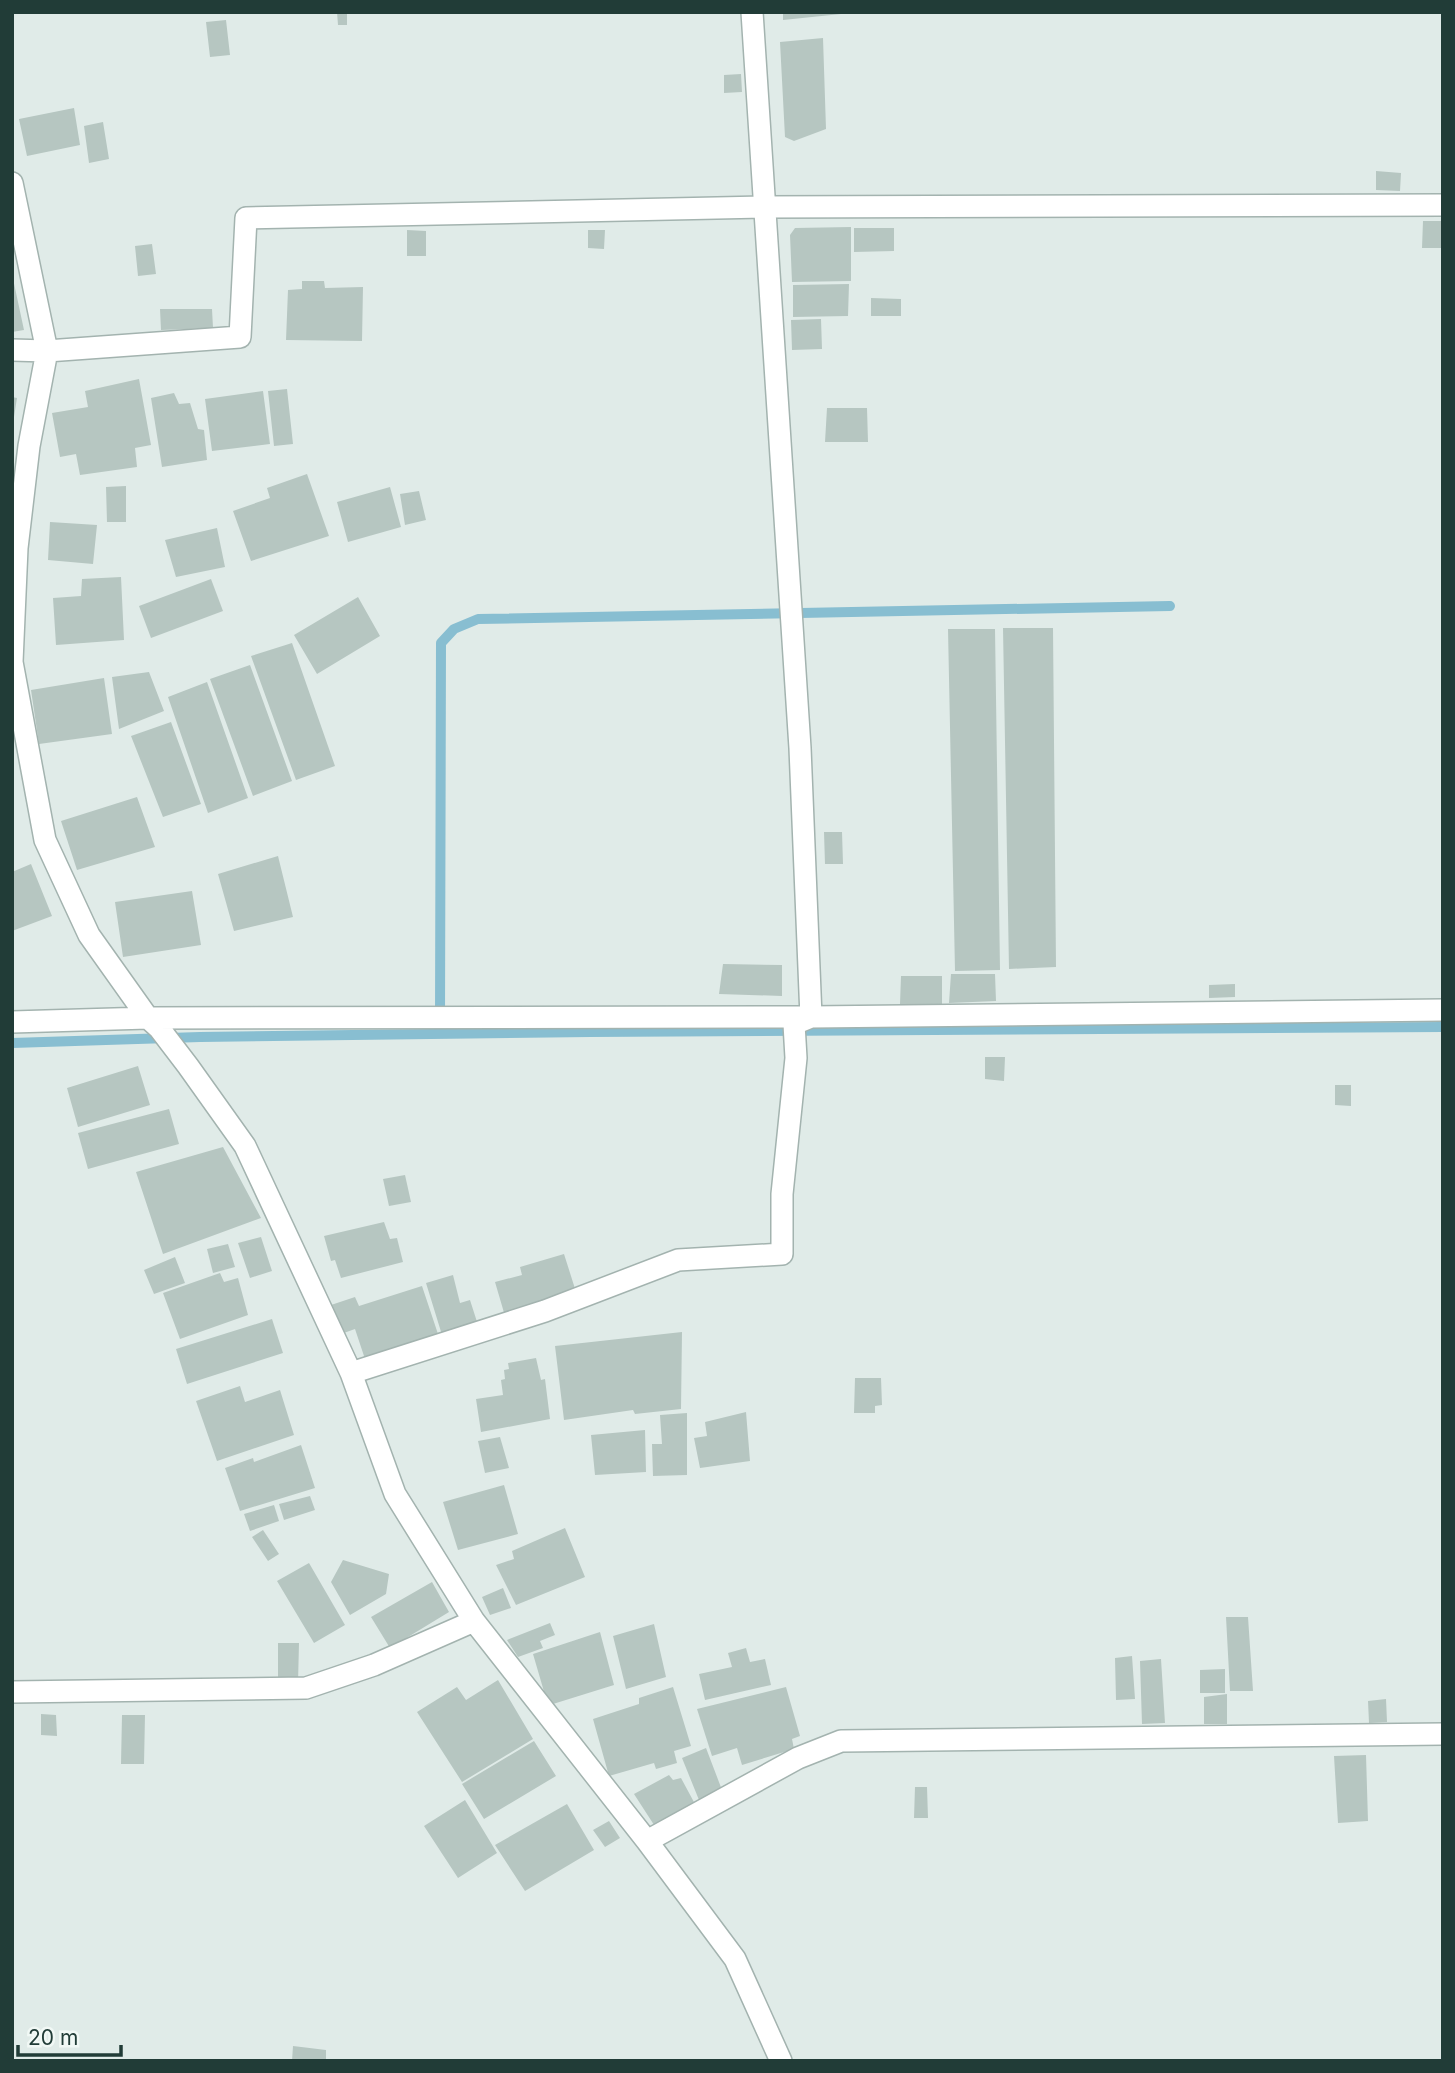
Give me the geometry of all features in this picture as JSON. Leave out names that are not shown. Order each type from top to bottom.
[{"type":"street","points":[[351,1373],[545,1311],[678,1260],[782,1254],[782,1194],[796,1053],[803,1020],[801,762],[752,12]]},
{"type":"street","points":[[12,184],[47,351],[29,446],[17,548],[12,662],[45,840],[89,935],[245,1146],[351,1373],[395,1494],[474,1620],[735,1959],[780,2061]]},
{"type":"street","points":[[12,350],[47,351],[240,337],[246,218],[763,207],[1443,205]]},
{"type":"street","points":[[12,1022],[153,1023],[426,1017],[803,1020],[1443,1010]]},
{"type":"street","points":[[12,1692],[306,1688],[374,1665],[474,1620]]},
{"type":"street","points":[[647,1842],[798,1758],[841,1741],[1443,1734]]},
{"type":"building","points":[[337,12],[347,12],[347,25],[338,25]]},
{"type":"building","points":[[783,12],[840,12],[841,14],[783,20]]},
{"type":"building","points":[[226,20],[230,55],[210,57],[206,22]]},
{"type":"building","points":[[823,38],[826,129],[794,141],[785,137],[780,42]]},
{"type":"building","points":[[741,74],[742,92],[724,93],[724,75]]},
{"type":"building","points":[[74,108],[80,145],[27,156],[19,119]]},
{"type":"building","points":[[103,122],[109,159],[89,163],[84,126]]},
{"type":"building","points":[[1376,171],[1401,173],[1400,191],[1376,190]]},
{"type":"building","points":[[1423,221],[1443,221],[1443,248],[1422,248]]},
{"type":"building","points":[[851,227],[851,281],[792,282],[790,235],[795,228]]},
{"type":"building","points":[[854,228],[894,228],[894,251],[854,252]]},
{"type":"building","points":[[407,230],[426,231],[426,256],[407,256]]},
{"type":"building","points":[[588,230],[605,230],[604,249],[588,248]]},
{"type":"building","points":[[152,244],[156,274],[138,276],[135,246]]},
{"type":"building","points":[[12,274],[24,330],[12,332]]},
{"type":"building","points":[[302,281],[324,281],[325,288],[363,287],[362,341],[286,340],[288,290],[302,289]]},
{"type":"building","points":[[849,284],[848,316],[793,317],[793,285]]},
{"type":"building","points":[[871,298],[901,299],[901,316],[871,316]]},
{"type":"building","points":[[160,309],[212,309],[213,328],[161,330]]},
{"type":"building","points":[[821,319],[822,349],[792,350],[791,320]]},
{"type":"building","points":[[139,379],[151,445],[135,448],[137,467],[80,475],[76,454],[60,457],[52,413],[88,407],[85,391]]},
{"type":"building","points":[[287,389],[293,444],[274,446],[268,391]]},
{"type":"building","points":[[263,391],[270,444],[212,451],[205,399]]},
{"type":"building","points":[[174,393],[179,404],[190,403],[198,429],[204,430],[207,460],[162,467],[151,398]]},
{"type":"building","points":[[12,397],[17,398],[14,417],[12,417]]},
{"type":"building","points":[[827,408],[867,408],[868,442],[825,442]]},
{"type":"building","points":[[307,474],[329,536],[251,561],[233,511],[270,498],[267,488]]},
{"type":"building","points":[[126,486],[126,522],[107,522],[106,487]]},
{"type":"building","points":[[390,487],[401,527],[348,542],[337,502]]},
{"type":"building","points":[[419,491],[426,520],[405,525],[400,494]]},
{"type":"building","points":[[50,522],[97,525],[93,564],[48,560]]},
{"type":"building","points":[[217,528],[225,567],[176,577],[165,540]]},
{"type":"building","points":[[121,577],[124,640],[56,645],[53,598],[81,596],[82,579]]},
{"type":"building","points":[[211,579],[223,611],[151,638],[139,606]]},
{"type":"building","points":[[358,597],[380,636],[317,674],[294,635]]},
{"type":"building","points":[[1003,628],[1053,628],[1056,967],[1009,969]]},
{"type":"building","points":[[948,629],[995,629],[1000,970],[955,971]]},
{"type":"building","points":[[292,643],[335,766],[296,780],[251,656]]},
{"type":"building","points":[[250,665],[292,781],[253,796],[210,679]]},
{"type":"building","points":[[149,672],[164,711],[119,729],[112,677]]},
{"type":"building","points":[[104,678],[112,734],[39,744],[31,690]]},
{"type":"building","points":[[207,682],[248,798],[208,813],[168,697]]},
{"type":"building","points":[[171,722],[201,804],[163,817],[131,736]]},
{"type":"building","points":[[137,797],[155,847],[77,870],[61,821]]},
{"type":"building","points":[[824,832],[842,832],[843,864],[825,864]]},
{"type":"building","points":[[278,856],[293,917],[234,931],[218,874]]},
{"type":"building","points":[[31,864],[52,916],[12,931],[12,872]]},
{"type":"building","points":[[192,891],[201,945],[123,957],[115,902]]},
{"type":"building","points":[[723,964],[782,965],[782,996],[719,994]]},
{"type":"building","points":[[951,974],[995,974],[996,1001],[949,1003]]},
{"type":"building","points":[[901,976],[942,976],[942,1004],[900,1004]]},
{"type":"building","points":[[1235,984],[1235,997],[1209,998],[1209,985]]},
{"type":"building","points":[[985,1057],[1005,1057],[1004,1081],[985,1079]]},
{"type":"building","points":[[138,1066],[150,1105],[78,1127],[67,1088]]},
{"type":"building","points":[[1335,1085],[1351,1085],[1351,1106],[1335,1105]]},
{"type":"building","points":[[169,1109],[179,1144],[88,1169],[78,1133]]},
{"type":"building","points":[[223,1147],[261,1218],[163,1254],[136,1172]]},
{"type":"building","points":[[405,1175],[411,1202],[389,1206],[383,1179]]},
{"type":"building","points":[[384,1222],[390,1239],[397,1238],[403,1262],[341,1278],[335,1260],[331,1261],[324,1236]]},
{"type":"building","points":[[261,1237],[272,1271],[250,1278],[238,1243]]},
{"type":"building","points":[[228,1244],[235,1267],[213,1273],[207,1249]]},
{"type":"building","points":[[564,1254],[577,1295],[505,1316],[495,1282],[522,1275],[520,1267]]},
{"type":"building","points":[[175,1257],[185,1283],[154,1294],[144,1270]]},
{"type":"building","points":[[220,1273],[224,1282],[238,1278],[248,1315],[180,1339],[163,1293]]},
{"type":"building","points":[[453,1275],[460,1303],[470,1300],[478,1325],[442,1335],[426,1283]]},
{"type":"building","points":[[422,1286],[438,1334],[365,1359],[355,1329],[341,1334],[331,1305],[355,1297],[359,1306]]},
{"type":"building","points":[[272,1319],[283,1353],[187,1384],[176,1349]]},
{"type":"building","points":[[682,1332],[681,1409],[635,1414],[633,1410],[564,1420],[555,1346]]},
{"type":"building","points":[[536,1358],[541,1380],[545,1379],[550,1419],[481,1432],[476,1399],[503,1395],[501,1380],[505,1379],[504,1370],[509,1369],[508,1363]]},
{"type":"building","points":[[855,1378],[881,1378],[882,1405],[875,1406],[875,1413],[854,1413]]},
{"type":"building","points":[[240,1386],[245,1402],[280,1390],[294,1435],[217,1461],[196,1401]]},
{"type":"building","points":[[746,1412],[750,1461],[700,1468],[694,1438],[707,1436],[705,1422]]},
{"type":"building","points":[[687,1413],[687,1475],[653,1476],[652,1444],[662,1444],[660,1415]]},
{"type":"building","points":[[645,1430],[646,1472],[595,1475],[591,1435]]},
{"type":"building","points":[[500,1437],[509,1468],[485,1473],[478,1441]]},
{"type":"building","points":[[301,1445],[315,1488],[240,1511],[225,1468],[253,1458],[254,1462]]},
{"type":"building","points":[[504,1485],[518,1534],[458,1550],[443,1502]]},
{"type":"building","points":[[310,1496],[315,1510],[284,1520],[279,1504]]},
{"type":"building","points":[[274,1505],[279,1521],[250,1531],[244,1514]]},
{"type":"building","points":[[565,1528],[585,1577],[516,1605],[496,1565],[514,1559],[512,1551]]},
{"type":"building","points":[[263,1530],[279,1554],[268,1561],[252,1537]]},
{"type":"building","points":[[343,1560],[389,1574],[386,1594],[350,1615],[331,1582]]},
{"type":"building","points":[[309,1563],[345,1625],[314,1643],[277,1581]]},
{"type":"building","points":[[432,1582],[449,1612],[390,1648],[371,1617]]},
{"type":"building","points":[[503,1588],[511,1608],[490,1615],[482,1597]]},
{"type":"building","points":[[1226,1617],[1248,1617],[1253,1691],[1230,1691]]},
{"type":"building","points":[[550,1623],[555,1635],[540,1641],[543,1648],[518,1657],[507,1640]]},
{"type":"building","points":[[654,1624],[666,1677],[626,1689],[613,1636]]},
{"type":"building","points":[[600,1632],[614,1685],[553,1704],[545,1695],[533,1654]]},
{"type":"building","points":[[278,1643],[299,1643],[298,1683],[278,1683]]},
{"type":"building","points":[[746,1648],[750,1662],[765,1659],[771,1685],[705,1700],[699,1674],[732,1667],[728,1653]]},
{"type":"building","points":[[1132,1656],[1135,1699],[1116,1700],[1115,1658]]},
{"type":"building","points":[[1161,1659],[1165,1723],[1142,1724],[1140,1661]]},
{"type":"building","points":[[1225,1669],[1225,1693],[1200,1693],[1200,1670]]},
{"type":"building","points":[[498,1680],[533,1739],[462,1782],[417,1712],[457,1687],[466,1700]]},
{"type":"building","points":[[673,1687],[691,1746],[674,1751],[677,1763],[656,1769],[654,1763],[609,1776],[593,1719],[639,1704],[639,1698]]},
{"type":"building","points":[[786,1687],[800,1736],[792,1739],[794,1749],[742,1765],[737,1748],[712,1756],[697,1709]]},
{"type":"building","points":[[1227,1694],[1227,1724],[1204,1724],[1204,1697]]},
{"type":"building","points":[[1386,1699],[1387,1722],[1369,1723],[1368,1701]]},
{"type":"building","points":[[41,1714],[56,1715],[57,1736],[41,1735]]},
{"type":"building","points":[[122,1715],[145,1715],[144,1764],[121,1764]]},
{"type":"building","points":[[534,1741],[556,1776],[484,1819],[462,1784]]},
{"type":"building","points":[[706,1748],[722,1790],[699,1800],[682,1758]]},
{"type":"building","points":[[1366,1755],[1368,1821],[1338,1823],[1334,1756]]},
{"type":"building","points":[[669,1775],[673,1780],[681,1778],[695,1804],[656,1828],[634,1794]]},
{"type":"building","points":[[915,1787],[927,1787],[928,1818],[914,1818]]},
{"type":"building","points":[[465,1800],[497,1853],[458,1878],[424,1826]]},
{"type":"building","points":[[567,1804],[594,1850],[525,1891],[495,1845]]},
{"type":"building","points":[[609,1821],[620,1838],[605,1847],[593,1830]]},
{"type":"building","points":[[293,2046],[326,2050],[326,2061],[292,2061]]},
{"type":"waterway","points":[[440,1020],[441,643],[454,629],[478,619],[1170,606]]},
{"type":"waterway","points":[[12,1043],[200,1037],[590,1032],[1443,1027]]}]
